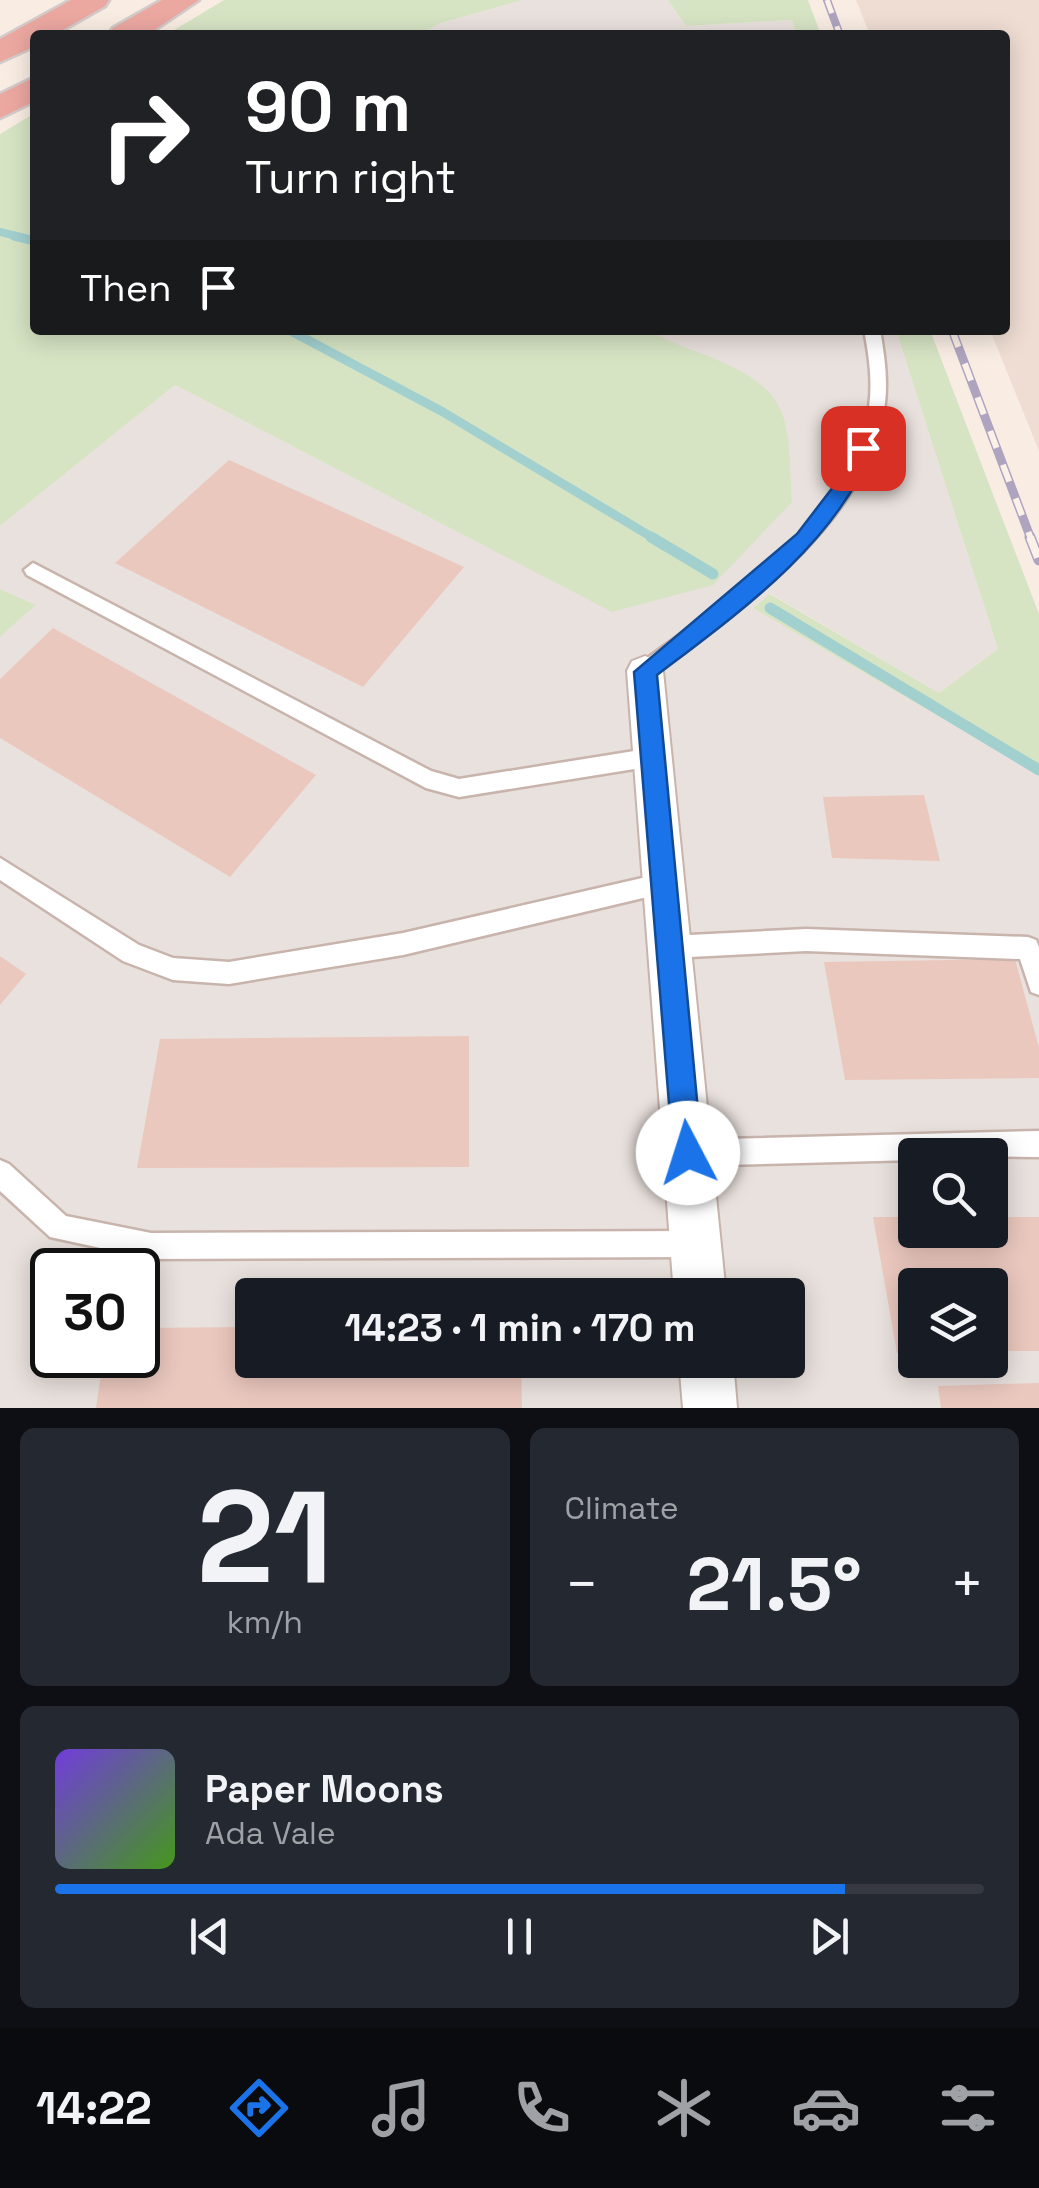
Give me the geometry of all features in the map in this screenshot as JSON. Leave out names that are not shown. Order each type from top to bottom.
[{"type":"highway","points":[[40,30],[94,0]]},
{"type":"highway","points":[[133,30],[184,0]]},
{"type":"highway","points":[[0,52],[30,35]]},
{"type":"highway","points":[[0,108],[30,90]]},
{"type":"street","points":[[646,672],[699,1278]]},
{"type":"street","points":[[708,1378],[710,1408]]},
{"type":"lane","points":[[646,672],[704,628],[804,539],[852,476],[874,420],[878,360],[873,335]]},
{"type":"lane","points":[[33,570],[426,780],[459,788],[653,757]]},
{"type":"lane","points":[[0,868],[132,953],[173,969],[230,973],[403,944],[664,883]]},
{"type":"lane","points":[[670,946],[806,940],[1028,948],[1039,984]]},
{"type":"lane","points":[[688,1153],[1039,1144]]},
{"type":"lane","points":[[0,1172],[59,1228],[151,1246],[696,1244]]},
{"type":"shaded area","points":[[522,0],[668,0],[686,26],[792,20],[795,30],[428,30]]},
{"type":"shaded area","points":[[856,0],[1039,0],[1039,451],[992,335],[1010,335],[1010,30],[868,30]]},
{"type":"shaded area","points":[[656,335],[898,335],[998,649],[939,693],[771,594],[753,608],[1039,775],[1039,1408],[0,1408],[0,637],[36,605],[0,589],[0,526],[175,385],[612,611],[655,598],[668,342]]},
{"type":"green space","points":[[224,0],[522,0],[428,30],[174,30]]},
{"type":"green space","points":[[668,0],[808,0],[819,30],[795,30],[792,20],[686,26]]},
{"type":"green space","points":[[30,116],[30,335],[658,335],[748,375],[777,403],[785,423],[792,502],[713,585],[612,612],[175,385],[0,526],[0,134]]},
{"type":"green space","points":[[898,335],[932,335],[1039,614],[1039,775],[753,608],[770,594],[939,693],[998,649]]},
{"type":"green space","points":[[0,589],[36,605],[0,637]]},
{"type":"building","points":[[229,460],[464,567],[363,687],[115,563]]},
{"type":"building","points":[[53,628],[316,775],[230,877],[0,738],[0,679]]},
{"type":"building","points":[[924,795],[940,861],[832,858],[823,797]]},
{"type":"building","points":[[0,956],[26,974],[0,1005]]},
{"type":"building","points":[[1015,959],[1039,1048],[1039,1078],[845,1080],[824,962]]},
{"type":"building","points":[[469,1036],[469,1167],[137,1168],[160,1039]]},
{"type":"building","points":[[873,1217],[898,1217],[898,1248],[1008,1248],[1008,1217],[1039,1217],[1039,1351],[1008,1351],[1008,1268],[898,1268],[897,1353]]},
{"type":"building","points":[[235,1327],[235,1378],[521,1378],[522,1408],[96,1408],[101,1378],[160,1378],[160,1328]]},
{"type":"building","points":[[1039,1383],[1039,1408],[941,1408],[938,1386]]},
{"type":"waterway","points":[[0,232],[24,238]]},
{"type":"waterway","points":[[14,236],[30,240]]},
{"type":"waterway","points":[[298,335],[443,412],[655,539]]},
{"type":"waterway","points":[[651,537],[713,574]]},
{"type":"waterway","points":[[770,608],[1039,770]]},
{"type":"railway","points":[[827,0],[838,30]]},
{"type":"railway","points":[[954,335],[1031,539]]},
{"type":"railway","points":[[1030,537],[1039,560]]},
{"type":"route","points":[[688,1153],[646,672],[704,628],[804,539],[852,476],[863,448]]}]
